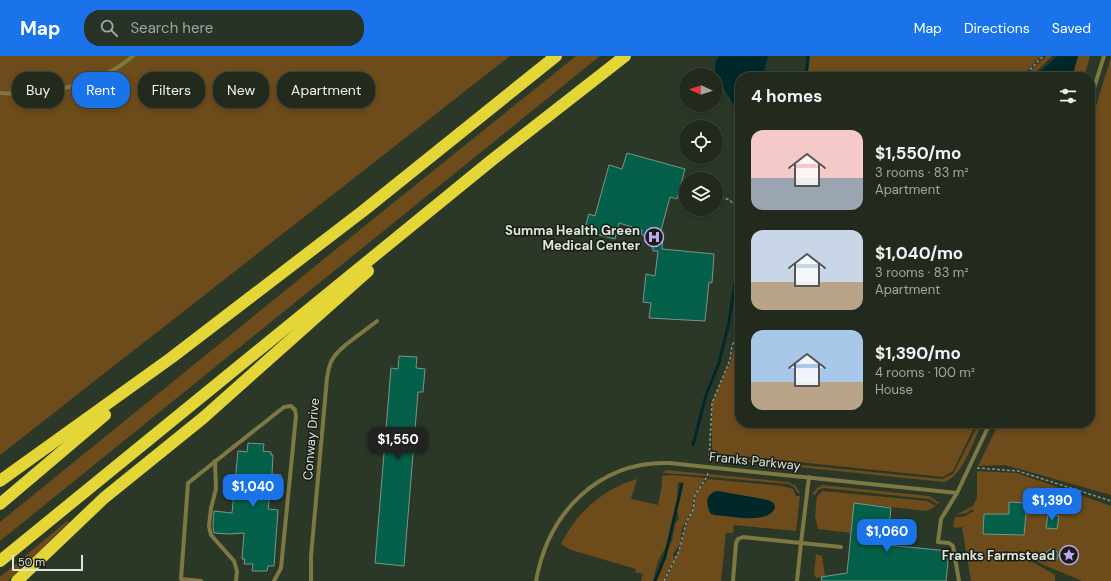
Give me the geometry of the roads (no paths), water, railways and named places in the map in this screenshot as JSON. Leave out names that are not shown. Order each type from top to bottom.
[{"type":"highway","points":[[0,481],[171,358],[363,211],[556,56]]},
{"type":"highway","points":[[0,561],[492,160],[625,56]]},
{"type":"highway","points":[[17,581],[104,498],[203,418],[492,160]]},
{"type":"highway","points":[[0,504],[171,358]]},
{"type":"lane","points":[[0,93],[23,93],[54,90],[80,83],[109,72],[133,56]]},
{"type":"lane","points":[[1095,85],[1104,56]]},
{"type":"lane","name":"Conway Drive","points":[[311,581],[311,556],[329,368],[333,359],[342,349],[378,321]]},
{"type":"lane","points":[[201,581],[181,579],[188,482],[284,407],[291,406],[295,410],[296,416],[281,568],[274,581]]},
{"type":"lane","points":[[959,581],[953,546],[949,543],[938,542],[941,519],[957,493],[988,428]]},
{"type":"lane","points":[[215,461],[216,489],[211,508],[209,526],[211,535],[234,561],[237,571],[236,581]]},
{"type":"lane","name":"Franks Parkway","points":[[536,581],[545,547],[551,535],[571,506],[595,483],[623,469],[644,463],[708,466],[957,493]]},
{"type":"lane","points":[[797,581],[809,477]]},
{"type":"lane","points":[[733,581],[736,543],[738,539],[743,537],[841,547]]},
{"type":"water","points":[[719,56],[768,56],[764,72],[735,72],[735,109],[723,88],[723,68],[715,68]]},
{"type":"water","points":[[1057,56],[1078,56],[1073,72],[1040,72]]},
{"type":"water","points":[[717,491],[768,500],[774,503],[775,508],[771,513],[757,518],[739,518],[714,515],[710,513],[707,502],[710,494]]},
{"type":"waterway","points":[[806,72],[808,56]]},
{"type":"waterway","points":[[693,445],[706,395],[719,363],[729,322],[735,284]]},
{"type":"waterway","points":[[655,581],[665,557],[682,484]]},
{"type":"place","name":"Summa Health Green Medical Center","points":[[654,237]]},
{"type":"place","name":"Franks Farmstead","points":[[1069,555]]}]
